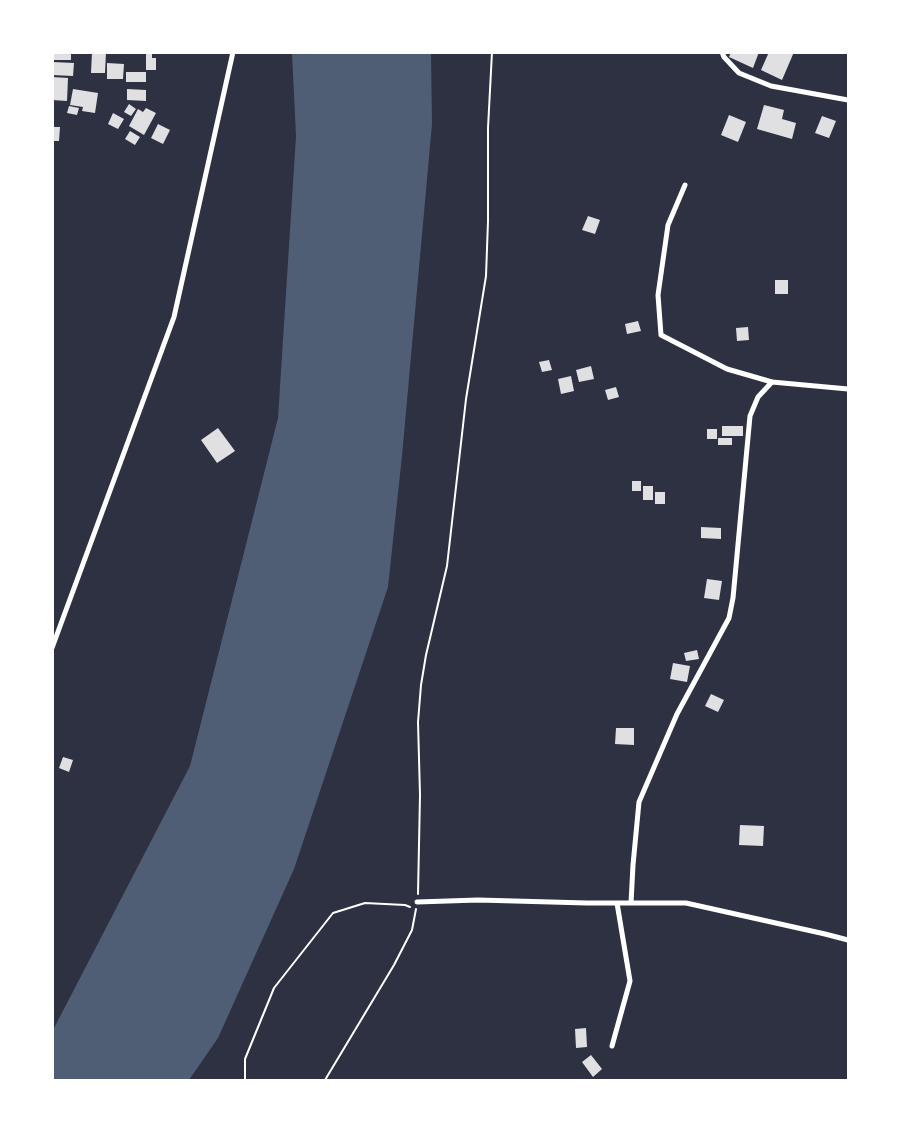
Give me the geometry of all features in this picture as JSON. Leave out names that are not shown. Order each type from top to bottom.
[{"type":"street","points":[[52,648],[174,317],[233,52]]},
{"type":"street","points":[[722,52],[724,57],[739,73],[771,86],[848,100]]},
{"type":"street","points":[[686,185],[668,225],[658,295],[661,335],[727,369],[772,382],[848,389]]},
{"type":"street","points":[[632,903],[633,865],[640,802],[677,714],[729,618],[733,598],[750,416],[758,397],[772,382]]},
{"type":"street","points":[[416,906],[478,900],[686,903],[848,940]]},
{"type":"street","points":[[612,1046],[630,981],[618,903]]},
{"type":"path","points":[[325,1080],[394,966],[412,930],[416,906],[420,795],[418,722],[421,685],[446,566],[466,399],[486,276],[488,128],[492,52]]},
{"type":"path","points":[[245,1080],[245,1059],[274,988],[333,913],[365,903],[416,906]]},
{"type":"water","points":[[292,53],[431,53],[432,124],[402,456],[388,587],[294,869],[218,1038],[189,1080],[53,1080],[53,1030],[190,766],[278,418],[296,136]]},
{"type":"building","points":[[53,52],[71,52],[71,60],[53,60]]},
{"type":"building","points":[[92,52],[106,52],[105,73],[91,73]]},
{"type":"building","points":[[146,52],[152,52],[152,58],[156,58],[156,70],[146,70]]},
{"type":"building","points":[[731,52],[759,52],[753,68],[729,57]]},
{"type":"building","points":[[769,52],[794,52],[782,80],[761,70]]},
{"type":"building","points":[[52,62],[74,63],[73,76],[52,75]]},
{"type":"building","points":[[107,63],[124,64],[123,79],[107,79]]},
{"type":"building","points":[[126,72],[146,72],[146,82],[126,82]]},
{"type":"building","points":[[52,77],[68,78],[67,101],[52,100]]},
{"type":"building","points":[[73,89],[98,93],[95,113],[82,111],[83,107],[70,105]]},
{"type":"building","points":[[127,89],[146,90],[146,101],[127,100]]},
{"type":"building","points":[[129,104],[136,109],[131,116],[124,112]]},
{"type":"building","points":[[764,105],[784,110],[782,119],[796,123],[792,139],[757,129]]},
{"type":"building","points":[[69,106],[79,108],[77,115],[67,113]]},
{"type":"building","points":[[146,108],[156,113],[144,135],[129,126],[138,109],[143,112]]},
{"type":"building","points":[[113,113],[124,119],[118,129],[108,124]]},
{"type":"building","points":[[729,115],[746,122],[738,142],[721,135]]},
{"type":"building","points":[[822,116],[836,121],[829,138],[815,133]]},
{"type":"building","points":[[158,124],[170,130],[163,144],[151,138]]},
{"type":"building","points":[[52,127],[60,127],[59,141],[52,141]]},
{"type":"building","points":[[130,131],[140,137],[135,145],[125,139]]},
{"type":"building","points":[[588,216],[600,220],[595,234],[582,230]]},
{"type":"building","points":[[775,280],[788,280],[788,294],[775,294]]},
{"type":"building","points":[[638,321],[641,331],[627,334],[625,324]]},
{"type":"building","points":[[748,327],[749,340],[737,341],[736,328]]},
{"type":"building","points":[[549,360],[552,370],[542,372],[539,362]]},
{"type":"building","points":[[591,366],[594,379],[579,382],[576,370]]},
{"type":"building","points":[[571,376],[574,391],[561,394],[558,379]]},
{"type":"building","points":[[616,387],[619,397],[608,400],[605,390]]},
{"type":"building","points":[[722,426],[743,426],[743,436],[722,436]]},
{"type":"building","points":[[218,428],[235,451],[217,463],[201,440]]},
{"type":"building","points":[[707,429],[717,429],[717,439],[707,439]]},
{"type":"building","points":[[718,438],[732,438],[732,445],[718,445]]},
{"type":"building","points":[[632,481],[641,481],[641,491],[632,491]]},
{"type":"building","points":[[643,486],[653,486],[653,500],[643,500]]},
{"type":"building","points":[[655,492],[665,492],[665,504],[655,504]]},
{"type":"building","points":[[701,527],[721,528],[721,539],[701,538]]},
{"type":"building","points":[[707,579],[722,581],[719,600],[704,598]]},
{"type":"building","points":[[697,650],[699,659],[686,661],[684,653]]},
{"type":"building","points":[[673,663],[690,666],[687,682],[670,679]]},
{"type":"building","points":[[711,694],[724,700],[718,712],[705,706]]},
{"type":"building","points":[[616,728],[634,728],[634,745],[615,744]]},
{"type":"building","points":[[63,757],[73,760],[69,772],[59,768]]},
{"type":"building","points":[[740,825],[764,826],[763,846],[739,845]]},
{"type":"building","points":[[586,1028],[587,1047],[576,1048],[575,1029]]},
{"type":"building","points":[[591,1055],[602,1069],[593,1077],[582,1062]]}]
